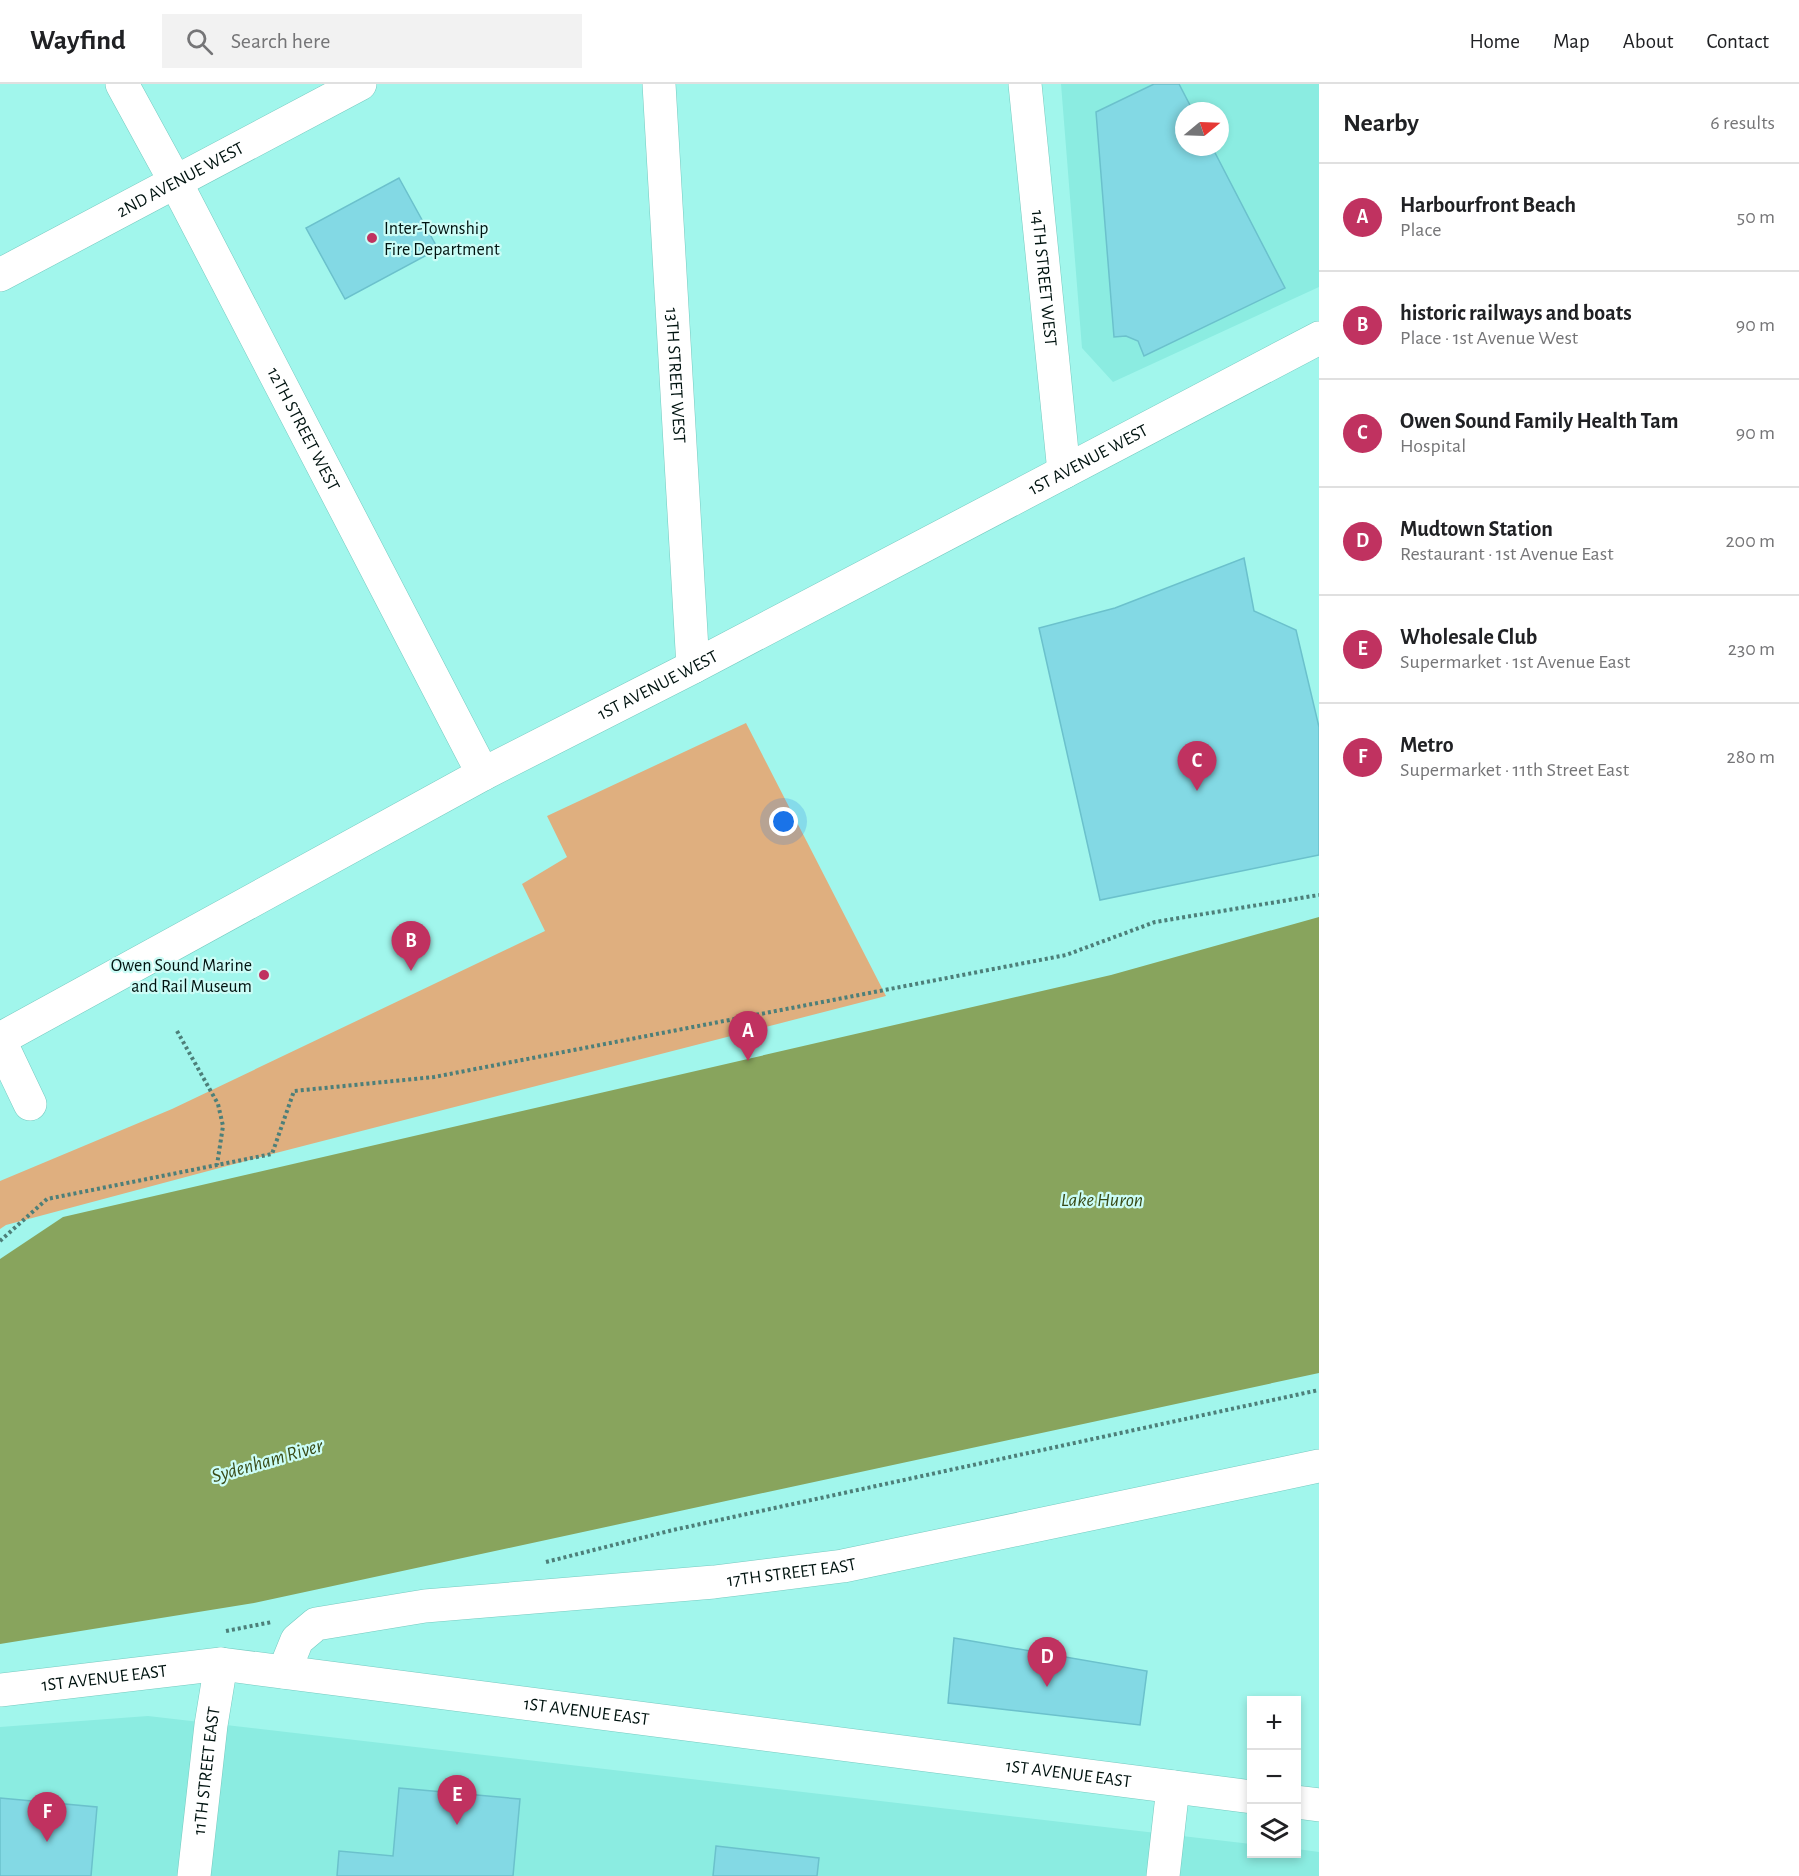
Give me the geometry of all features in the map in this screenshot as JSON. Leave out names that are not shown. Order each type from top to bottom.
[{"type":"street","name":"12TH STREET WEST","points":[[122,84],[175,181],[483,774]]},
{"type":"street","name":"2ND AVENUE WEST","points":[[0,275],[360,84]]},
{"type":"street","name":"13TH STREET WEST","points":[[659,84],[693,667]]},
{"type":"street","name":"14TH STREET WEST","points":[[1025,84],[1064,472]]},
{"type":"street","name":"1ST AVENUE WEST","points":[[0,1040],[483,774],[693,667],[1319,338]]},
{"type":"street","points":[[0,1040],[30,1104]]},
{"type":"street","name":"17TH STREET EAST","points":[[284,1672],[297,1640],[316,1624],[425,1606],[714,1582],[843,1566],[1319,1466]]},
{"type":"street","name":"1ST AVENUE EAST","points":[[0,1690],[218,1648],[284,1672],[1247,1796]]},
{"type":"street","name":"11TH STREET EAST","points":[[194,1876],[218,1648]]},
{"type":"street","points":[[1163,1876],[1173,1787]]},
{"type":"street","points":[[1301,1803],[1319,1805]]},
{"type":"path","points":[[0,1241],[46,1199],[272,1154],[294,1091],[434,1077],[1066,955],[1155,922],[1319,895]]},
{"type":"path","points":[[177,1031],[218,1104],[223,1126],[218,1165]]},
{"type":"path","points":[[535,1565],[673,1530],[1319,1390]]},
{"type":"path","points":[[218,1648],[273,1622]]},
{"type":"shaded area","points":[[1061,84],[1319,84],[1319,287],[1113,382],[1082,348]]},
{"type":"shaded area","points":[[746,723],[886,996],[272,1154],[6,1225],[0,1229],[0,1181],[172,1109],[545,931],[522,884],[567,857],[547,816]]},
{"type":"shaded area","points":[[148,1716],[1247,1844],[1247,1858],[1301,1858],[1301,1850],[1319,1852],[1319,1876],[0,1876],[0,1727]]},
{"type":"water","name":"Lake Huron","points":[[1319,917],[1319,1373],[254,1603],[0,1644],[0,1259],[63,1217],[1111,975]]},
{"type":"building","points":[[1154,84],[1179,84],[1188,102],[1175,102],[1175,156],[1217,156],[1285,288],[1144,356],[1138,341],[1126,336],[1114,337],[1096,112]]},
{"type":"building","name":"Inter-Township Fire Department","points":[[399,178],[438,249],[345,299],[306,228]]},
{"type":"building","points":[[1244,558],[1254,611],[1296,630],[1319,727],[1319,855],[1100,900],[1039,628],[1115,608]]},
{"type":"building","points":[[954,1638],[1147,1671],[1140,1725],[948,1703]]},
{"type":"building","points":[[399,1788],[520,1799],[513,1876],[337,1876],[339,1851],[393,1856]]},
{"type":"building","points":[[0,1798],[97,1807],[91,1876],[0,1876]]},
{"type":"building","points":[[716,1846],[819,1858],[817,1876],[713,1876]]},
{"type":"place","name":"Inter-Township Fire Department","points":[[372,238]]},
{"type":"place","name":"Owen Sound Family Health Tam","points":[[1197,791]]},
{"type":"place","name":"historic railways and boats","points":[[411,971]]},
{"type":"place","name":"Owen Sound Marine and Rail Museum","points":[[264,975]]},
{"type":"place","name":"Harbourfront Beach","points":[[748,1061]]},
{"type":"place","name":"Mudtown Station","points":[[1047,1687]]},
{"type":"place","name":"Wholesale Club","points":[[457,1825]]},
{"type":"place","name":"Metro","points":[[47,1842]]},
{"type":"water label","name":"Sydenham River","points":[[267,1460]]}]
